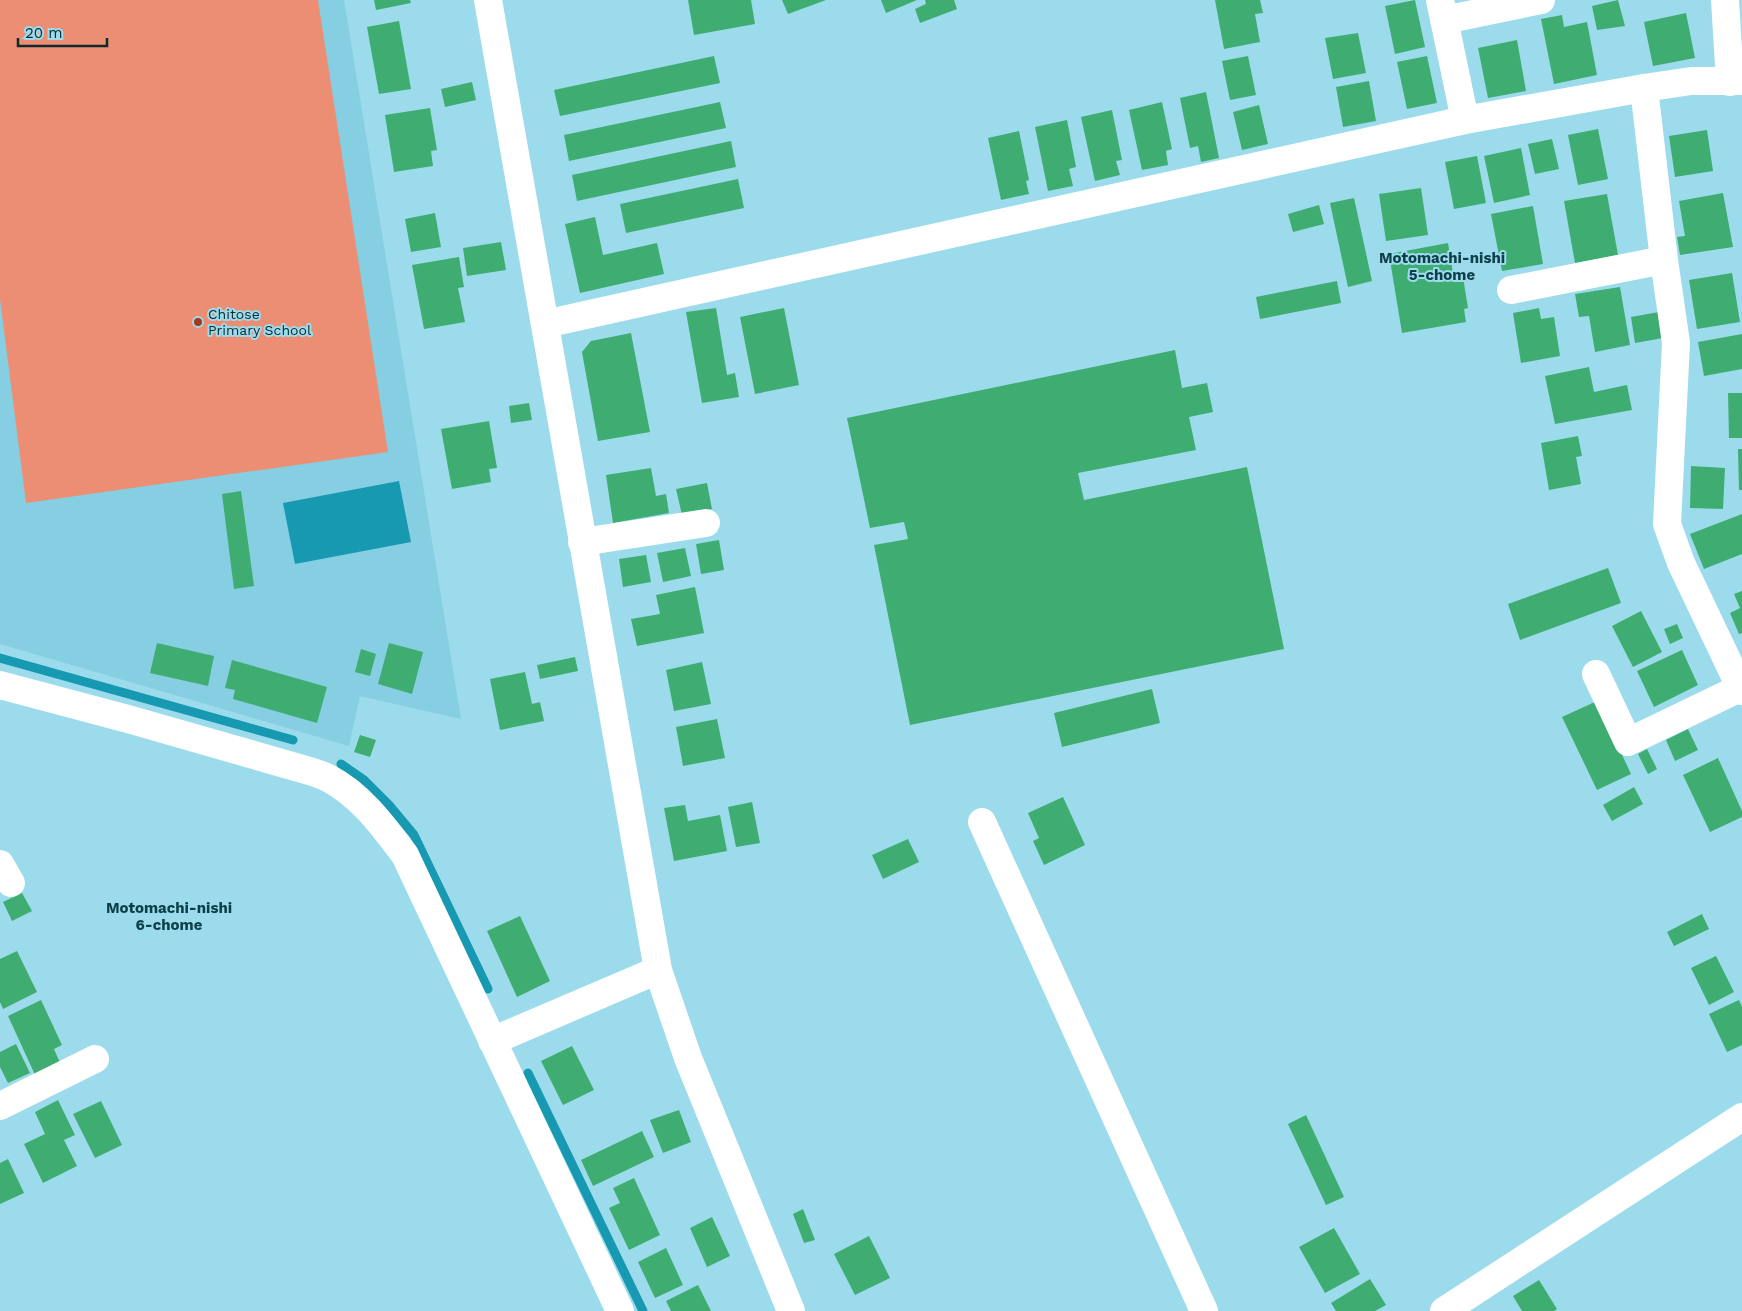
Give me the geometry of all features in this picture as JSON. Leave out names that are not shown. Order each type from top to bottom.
[{"type":"street","points":[[488,0],[658,970],[688,1058],[792,1311]]},
{"type":"street","points":[[1465,120],[1442,10],[1541,0]]},
{"type":"street","points":[[545,324],[1465,120],[1691,81],[1736,82],[1725,0]]},
{"type":"street","points":[[1596,674],[1628,742],[1741,689],[1681,563],[1666,524],[1676,342],[1664,260],[1644,88]]},
{"type":"street","points":[[1511,290],[1664,260]]},
{"type":"street","points":[[582,542],[706,523]]},
{"type":"street","points":[[0,685],[306,770],[328,778],[352,795],[379,820],[405,855],[620,1311]]},
{"type":"street","points":[[982,822],[1204,1311]]},
{"type":"street","points":[[492,1041],[658,970]]},
{"type":"street","points":[[0,1106],[95,1060]]},
{"type":"street","points":[[1444,1311],[1742,1117]]},
{"type":"shaded area","name":"Chitose Primary School","points":[[0,0],[344,0],[461,719],[360,696],[349,746],[0,644]]},
{"type":"shaded area","points":[[0,0],[318,0],[388,452],[26,503],[0,299]]},
{"type":"shaded area","points":[[399,481],[411,542],[295,564],[283,503]]},
{"type":"building","points":[[374,0],[410,0],[411,3],[376,10]]},
{"type":"building","points":[[688,0],[751,0],[755,24],[694,35]]},
{"type":"building","points":[[782,0],[826,0],[788,14]]},
{"type":"building","points":[[881,0],[917,0],[886,13]]},
{"type":"building","points":[[925,0],[954,0],[957,9],[920,23],[915,9],[926,4]]},
{"type":"building","points":[[1215,0],[1260,0],[1263,13],[1255,14],[1260,42],[1224,49]]},
{"type":"building","points":[[1415,0],[1425,47],[1395,54],[1385,6]]},
{"type":"building","points":[[1618,0],[1625,26],[1597,30],[1592,6]]},
{"type":"building","points":[[1686,13],[1695,58],[1653,66],[1644,22]]},
{"type":"building","points":[[1562,15],[1564,27],[1587,22],[1597,75],[1554,84],[1541,19]]},
{"type":"building","points":[[399,21],[411,89],[379,94],[367,27]]},
{"type":"building","points":[[1358,33],[1366,73],[1333,79],[1325,38]]},
{"type":"building","points":[[1517,40],[1526,91],[1488,98],[1478,48]]},
{"type":"building","points":[[714,56],[720,83],[560,116],[554,90]]},
{"type":"building","points":[[1248,56],[1256,95],[1230,100],[1222,61]]},
{"type":"building","points":[[1427,56],[1437,103],[1407,109],[1397,62]]},
{"type":"building","points":[[1369,81],[1376,121],[1343,127],[1336,87]]},
{"type":"building","points":[[472,82],[476,100],[445,107],[441,89]]},
{"type":"building","points":[[1206,92],[1219,158],[1201,162],[1198,146],[1190,148],[1180,98]]},
{"type":"building","points":[[720,102],[726,128],[569,161],[564,135]]},
{"type":"building","points":[[1162,102],[1172,149],[1166,151],[1168,165],[1142,170],[1129,110]]},
{"type":"building","points":[[1259,105],[1268,144],[1242,150],[1233,112]]},
{"type":"building","points":[[430,108],[437,150],[431,151],[433,166],[394,172],[385,115]]},
{"type":"building","points":[[1112,110],[1122,160],[1116,161],[1120,175],[1095,181],[1081,117]]},
{"type":"building","points":[[1067,120],[1076,167],[1069,169],[1073,186],[1048,191],[1035,127]]},
{"type":"building","points":[[1598,129],[1608,179],[1578,185],[1568,135]]},
{"type":"building","points":[[1707,130],[1713,171],[1675,177],[1669,136]]},
{"type":"building","points":[[1019,131],[1029,180],[1026,181],[1029,194],[1001,200],[988,138]]},
{"type":"building","points":[[1552,139],[1559,169],[1535,174],[1528,144]]},
{"type":"building","points":[[731,141],[736,167],[577,201],[572,175]]},
{"type":"building","points":[[1521,148],[1530,195],[1494,203],[1484,156]]},
{"type":"building","points":[[1477,156],[1486,203],[1454,209],[1445,162]]},
{"type":"building","points":[[738,179],[744,208],[626,233],[620,204]]},
{"type":"building","points":[[1421,188],[1428,235],[1386,241],[1379,194]]},
{"type":"building","points":[[1723,193],[1733,247],[1680,255],[1677,237],[1685,236],[1679,201]]},
{"type":"building","points":[[1607,194],[1618,255],[1575,263],[1564,201]]},
{"type":"building","points":[[1354,198],[1372,281],[1348,287],[1330,203]]},
{"type":"building","points":[[1319,205],[1324,224],[1293,232],[1288,214]]},
{"type":"building","points":[[1533,206],[1543,264],[1502,271],[1491,214]]},
{"type":"building","points":[[435,213],[441,247],[411,252],[405,219]]},
{"type":"building","points":[[595,217],[603,255],[657,243],[664,274],[580,293],[565,224]]},
{"type":"building","points":[[501,242],[506,270],[467,276],[463,248]]},
{"type":"building","points":[[1448,243],[1454,279],[1463,277],[1468,308],[1464,309],[1466,322],[1402,333],[1389,254]]},
{"type":"building","points":[[459,257],[464,287],[458,288],[465,322],[424,329],[412,265]]},
{"type":"building","points":[[1732,273],[1740,322],[1697,329],[1689,280]]},
{"type":"building","points":[[1337,281],[1341,303],[1260,319],[1256,297]]},
{"type":"building","points":[[1620,287],[1630,345],[1595,352],[1589,316],[1579,317],[1575,294]]},
{"type":"building","points":[[716,308],[727,375],[735,373],[739,397],[702,403],[686,312]]},
{"type":"building","points":[[784,308],[799,385],[755,394],[740,317]]},
{"type":"building","points":[[1539,308],[1541,319],[1554,317],[1560,356],[1521,363],[1513,313]]},
{"type":"building","points":[[1659,312],[1663,338],[1635,343],[1631,317]]},
{"type":"building","points":[[631,333],[650,432],[598,441],[582,352],[591,341]]},
{"type":"building","points":[[1742,334],[1742,369],[1704,376],[1698,342]]},
{"type":"building","points":[[1175,350],[1182,388],[1207,383],[1213,412],[1189,417],[1196,450],[1078,473],[1084,500],[1247,467],[1284,649],[910,725],[874,545],[908,539],[904,522],[870,528],[847,418]]},
{"type":"building","points":[[1589,367],[1594,392],[1627,385],[1632,410],[1555,424],[1545,376]]},
{"type":"building","points":[[1728,393],[1742,393],[1742,438],[1729,438]]},
{"type":"building","points":[[529,403],[532,420],[511,423],[509,406]]},
{"type":"building","points":[[489,421],[497,468],[489,469],[491,482],[452,489],[441,429]]},
{"type":"building","points":[[1578,436],[1582,456],[1576,457],[1581,484],[1549,490],[1541,443]]},
{"type":"building","points":[[1738,449],[1742,449],[1742,490],[1739,490]]},
{"type":"building","points":[[1691,466],[1725,468],[1723,509],[1690,508]]},
{"type":"building","points":[[651,468],[656,496],[666,494],[669,513],[613,523],[606,475]]},
{"type":"building","points":[[707,483],[712,509],[682,515],[676,489]]},
{"type":"building","points":[[241,491],[254,586],[234,589],[222,494]]},
{"type":"building","points":[[1742,514],[1742,554],[1704,569],[1690,534]]},
{"type":"building","points":[[719,540],[724,570],[701,574],[696,544]]},
{"type":"building","points":[[685,548],[691,576],[663,582],[657,553]]},
{"type":"building","points":[[646,555],[651,582],[623,587],[619,559]]},
{"type":"building","points":[[1608,568],[1621,603],[1520,640],[1508,604]]},
{"type":"building","points":[[695,587],[704,633],[637,646],[631,619],[660,614],[656,595]]},
{"type":"building","points":[[1742,591],[1742,633],[1739,634],[1730,613],[1740,608],[1734,594]]},
{"type":"building","points":[[1641,611],[1662,652],[1633,667],[1612,626]]},
{"type":"building","points":[[1677,624],[1683,638],[1670,644],[1664,629]]},
{"type":"building","points":[[157,643],[214,656],[208,686],[150,673]]},
{"type":"building","points":[[389,643],[423,652],[412,694],[378,684]]},
{"type":"building","points":[[361,649],[376,654],[370,676],[355,672]]},
{"type":"building","points":[[1682,650],[1698,685],[1654,707],[1637,671]]},
{"type":"building","points":[[575,657],[578,671],[540,679],[537,665]]},
{"type":"building","points":[[232,660],[327,687],[317,723],[233,699],[235,690],[225,688]]},
{"type":"building","points":[[702,662],[711,704],[674,711],[666,670]]},
{"type":"building","points":[[525,672],[532,704],[540,702],[544,721],[500,730],[490,679]]},
{"type":"building","points":[[1152,689],[1160,723],[1062,747],[1054,713]]},
{"type":"building","points":[[1597,701],[1631,774],[1597,790],[1562,717]]},
{"type":"building","points":[[717,719],[725,758],[683,766],[676,727]]},
{"type":"building","points":[[1688,729],[1698,750],[1675,761],[1666,740]]},
{"type":"building","points":[[360,735],[376,740],[370,757],[354,752]]},
{"type":"building","points":[[1647,749],[1657,769],[1648,774],[1638,754]]},
{"type":"building","points":[[1718,758],[1742,811],[1742,817],[1710,832],[1683,775]]},
{"type":"building","points":[[1634,787],[1643,804],[1612,821],[1603,805]]},
{"type":"building","points":[[1063,797],[1085,845],[1044,865],[1033,841],[1039,838],[1028,813]]},
{"type":"building","points":[[752,802],[760,843],[736,847],[728,807]]},
{"type":"building","points":[[685,805],[688,821],[720,815],[727,851],[674,861],[664,808]]},
{"type":"building","points":[[908,839],[919,862],[883,879],[872,855]]},
{"type":"building","points":[[22,893],[32,911],[12,921],[3,902]]},
{"type":"building","points":[[1702,914],[1709,929],[1674,946],[1667,932]]},
{"type":"building","points":[[520,916],[550,981],[517,997],[487,931]]},
{"type":"building","points":[[17,951],[37,992],[3,1009],[0,1002],[0,959]]},
{"type":"building","points":[[1716,956],[1734,992],[1709,1005],[1691,968]]},
{"type":"building","points":[[41,1000],[62,1045],[54,1049],[61,1065],[36,1077],[8,1016]]},
{"type":"building","points":[[1739,1000],[1742,1007],[1742,1045],[1727,1052],[1709,1014]]},
{"type":"building","points":[[16,1044],[30,1073],[8,1083],[0,1067],[0,1052]]},
{"type":"building","points":[[572,1046],[594,1090],[563,1105],[541,1061]]},
{"type":"building","points":[[58,1100],[75,1135],[64,1140],[77,1166],[43,1183],[24,1144],[45,1134],[35,1112]]},
{"type":"building","points":[[101,1101],[122,1145],[95,1158],[73,1114]]},
{"type":"building","points":[[679,1110],[691,1142],[663,1153],[650,1120]]},
{"type":"building","points":[[1306,1115],[1344,1197],[1326,1205],[1288,1124]]},
{"type":"building","points":[[642,1131],[654,1157],[593,1186],[581,1160]]},
{"type":"building","points":[[8,1159],[24,1193],[0,1204],[0,1163]]},
{"type":"building","points":[[634,1178],[660,1235],[629,1250],[609,1208],[620,1203],[613,1188]]},
{"type":"building","points":[[803,1209],[815,1240],[804,1243],[793,1214]]},
{"type":"building","points":[[712,1217],[730,1256],[707,1267],[690,1228]]},
{"type":"building","points":[[1334,1228],[1360,1274],[1325,1293],[1299,1247]]},
{"type":"building","points":[[869,1236],[890,1278],[855,1295],[834,1254]]},
{"type":"building","points":[[666,1248],[683,1285],[655,1298],[638,1262]]},
{"type":"building","points":[[1370,1279],[1386,1305],[1375,1311],[1336,1311],[1331,1303]]},
{"type":"building","points":[[1539,1280],[1557,1309],[1554,1311],[1522,1311],[1513,1296]]},
{"type":"building","points":[[698,1285],[711,1311],[671,1311],[666,1301]]},
{"type":"waterway","points":[[0,658],[293,740]]},
{"type":"waterway","points":[[341,764],[364,780],[389,805],[414,835],[488,989]]},
{"type":"waterway","points":[[528,1073],[643,1311]]},
{"type":"place","name":"Chitose Primary School","points":[[198,322]]},
{"type":"district","name":"Motomachi-nishi 5-chome","points":[[1442,266]]},
{"type":"district","name":"Motomachi-nishi 6-chome","points":[[169,916]]}]
